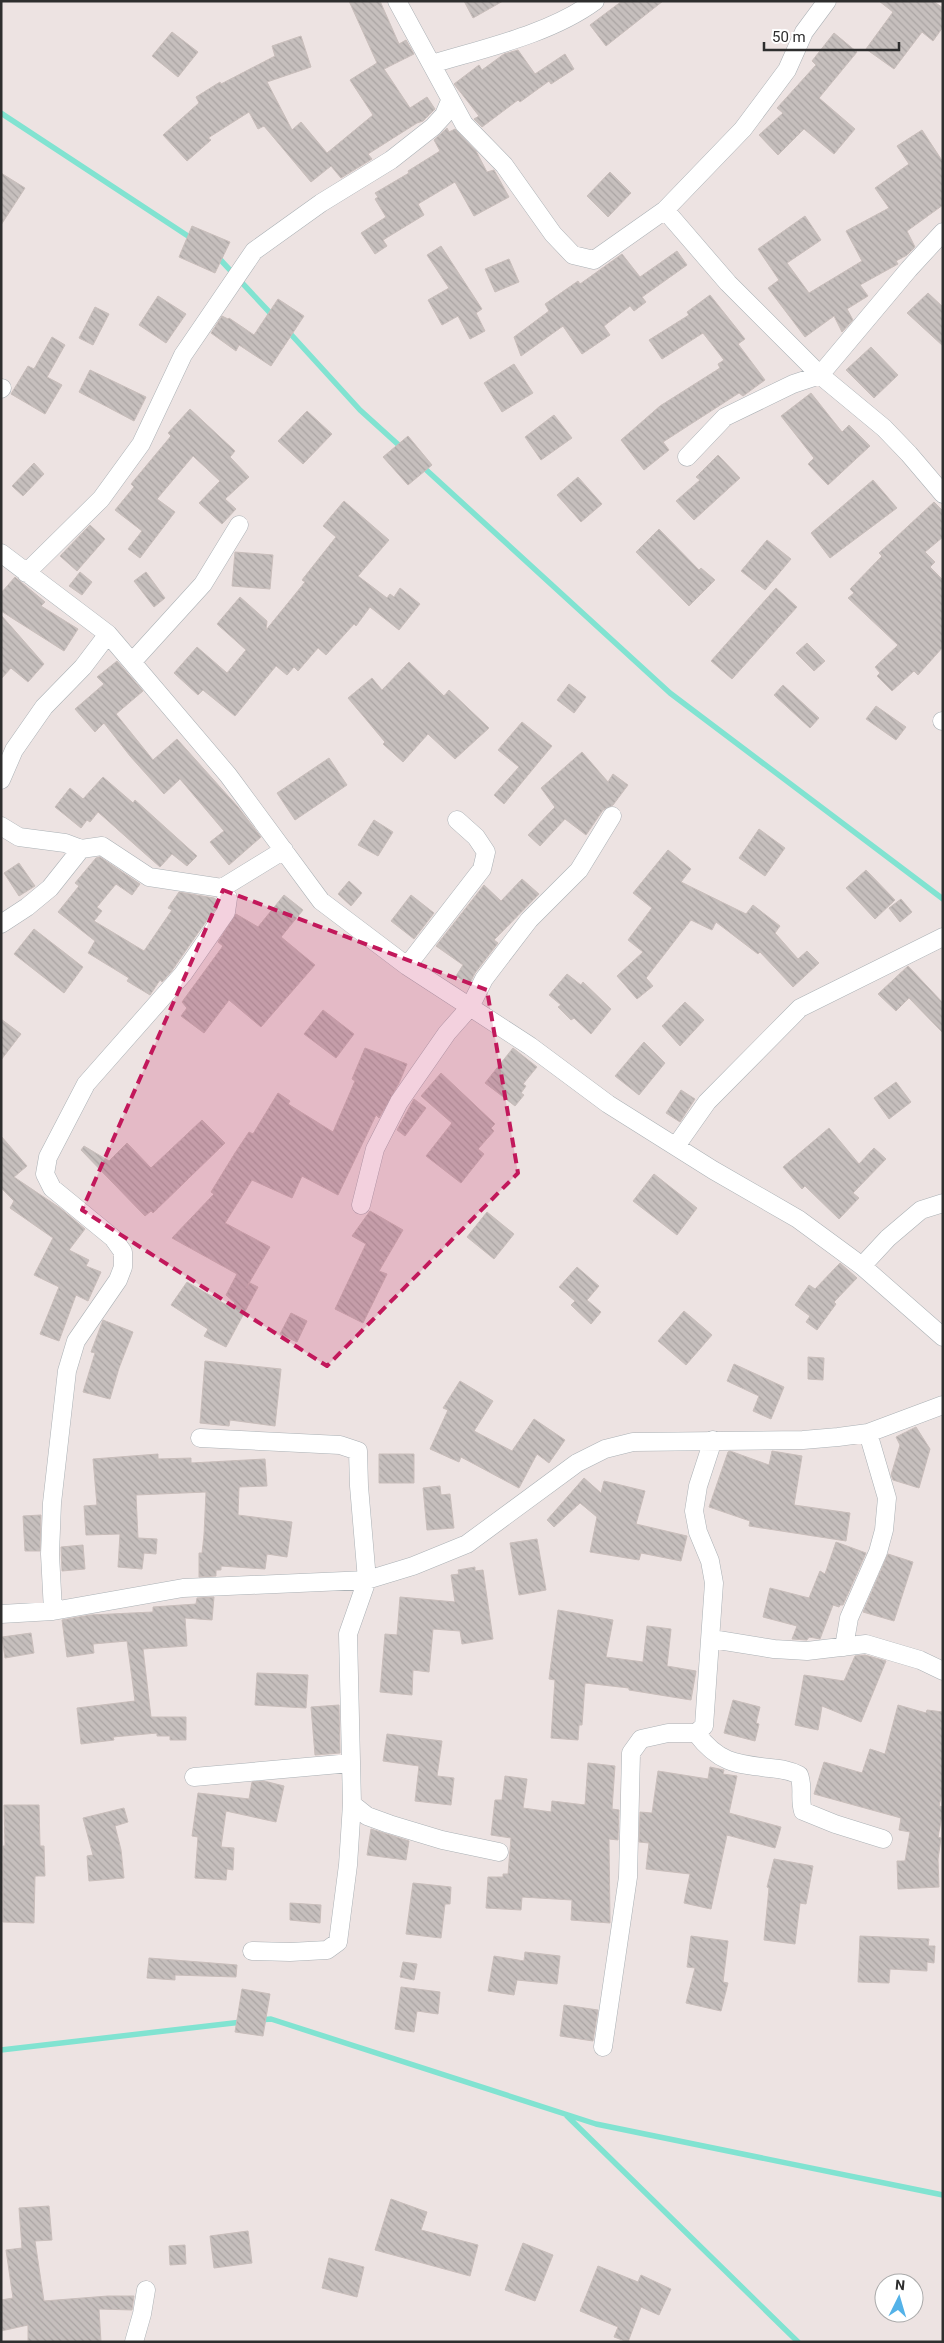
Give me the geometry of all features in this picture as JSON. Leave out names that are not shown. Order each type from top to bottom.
[{"type":"street","points":[[397,1],[414,36],[432,64],[450,101],[464,124],[504,165],[553,234],[573,255],[594,260],[665,210],[743,129],[787,70],[804,32],[827,1]]},
{"type":"street","points":[[432,64],[521,36],[581,11],[595,1]]},
{"type":"street","points":[[26,573],[101,499],[141,444],[182,355],[254,251],[321,203],[398,155],[433,128],[444,115],[450,101]]},
{"type":"street","points":[[665,210],[728,283],[820,375],[884,428],[943,494]]},
{"type":"street","points":[[687,457],[725,417],[793,384],[820,375],[909,268],[943,232]]},
{"type":"street","points":[[133,661],[203,584],[239,525]]},
{"type":"street","points":[[1,553],[108,634],[133,661],[228,776],[321,901],[407,966],[530,1046],[608,1104],[798,1219],[862,1266],[943,1337]]},
{"type":"street","points":[[1,780],[14,750],[44,707],[83,667],[108,634]]},
{"type":"street","points":[[361,1205],[375,1149],[399,1102],[448,1033],[470,1007],[484,979],[529,920],[579,870],[612,816]]},
{"type":"street","points":[[407,966],[482,869],[486,852],[476,837],[457,820]]},
{"type":"street","points":[[1,826],[20,837],[65,842],[81,849],[102,846],[149,877],[222,888],[284,850]]},
{"type":"street","points":[[1,924],[27,907],[50,888],[81,849]]},
{"type":"street","points":[[53,1611],[50,1554],[52,1503],[67,1371],[76,1341],[118,1280],[123,1267],[124,1252],[113,1238],[52,1188],[46,1174],[48,1157],[86,1084],[183,974],[226,912],[228,898],[222,888]]},
{"type":"street","points":[[676,1146],[707,1102],[800,1008],[943,937]]},
{"type":"street","points":[[862,1266],[888,1238],[921,1210],[943,1203]]},
{"type":"street","points":[[1,1614],[53,1611],[184,1588],[367,1580],[413,1566],[467,1544],[576,1463],[605,1449],[633,1442],[804,1440],[868,1433],[943,1405]]},
{"type":"street","points":[[844,1647],[849,1618],[878,1552],[884,1530],[887,1498],[868,1433]]},
{"type":"street","points":[[200,1438],[340,1446],[358,1451],[367,1580],[348,1634],[352,1804],[347,1872],[338,1942],[328,1950],[290,1952],[252,1950]]},
{"type":"street","points":[[603,2047],[628,1877],[631,1753],[641,1739],[668,1733],[696,1733],[704,1726],[712,1639],[714,1583],[710,1561],[698,1532],[694,1511],[698,1486],[713,1440]]},
{"type":"street","points":[[712,1639],[806,1651],[866,1644],[911,1657],[943,1671]]},
{"type":"street","points":[[696,1733],[709,1750],[727,1761],[749,1766],[788,1769],[799,1775],[803,1785],[800,1801],[803,1811],[835,1824],[883,1838]]},
{"type":"street","points":[[194,1777],[351,1762]]},
{"type":"street","points":[[352,1804],[367,1816],[388,1824],[442,1840],[499,1852]]},
{"type":"street","points":[[134,2342],[146,2290]]},
{"type":"highlighted area","points":[[223,890],[487,990],[518,1173],[327,1366],[82,1210]]},
{"type":"building","points":[[349,1],[380,1],[399,44],[406,40],[414,54],[384,69],[410,108],[427,97],[435,109],[423,121],[368,154],[372,159],[341,178],[331,166],[311,182],[264,126],[258,129],[249,112],[208,138],[211,140],[187,161],[163,135],[199,103],[196,97],[220,82],[221,84],[275,56],[272,46],[301,36],[311,67],[267,82],[292,130],[301,122],[327,153],[373,115],[350,80],[377,63]]},
{"type":"building","points":[[464,1],[503,1],[473,18]]},
{"type":"building","points":[[622,1],[663,1],[606,46],[590,25]]},
{"type":"building","points":[[879,1],[933,1],[943,8],[943,27],[933,41],[922,32],[894,69],[866,49],[893,12]]},
{"type":"building","points":[[172,32],[198,52],[178,77],[152,56]]},
{"type":"building","points":[[834,33],[857,52],[819,98],[855,129],[834,154],[804,129],[778,155],[759,135],[783,113],[777,108],[816,65],[812,61]]},
{"type":"building","points":[[518,50],[535,74],[565,54],[574,69],[551,84],[549,81],[520,102],[518,100],[482,127],[474,119],[479,116],[454,84],[479,65],[482,70],[504,54]]},
{"type":"building","points":[[447,128],[449,132],[455,129],[476,151],[487,172],[494,170],[509,197],[474,216],[455,182],[418,204],[424,215],[383,240],[387,246],[375,254],[361,233],[386,217],[375,199],[378,197],[375,193],[409,173],[408,171],[440,151],[434,140]]},
{"type":"building","points":[[922,130],[943,162],[943,205],[907,231],[915,247],[907,255],[896,261],[898,264],[860,285],[868,296],[847,309],[853,320],[842,332],[834,316],[805,337],[768,288],[779,280],[758,249],[805,216],[821,240],[787,263],[809,293],[862,261],[846,231],[889,208],[875,188],[909,164],[897,146]]},
{"type":"building","points":[[610,172],[631,193],[608,217],[587,196]]},
{"type":"building","points":[[1,173],[25,188],[1,225]]},
{"type":"building","points":[[192,226],[230,242],[215,273],[179,257]]},
{"type":"building","points":[[441,246],[482,309],[476,313],[485,331],[470,339],[458,316],[442,325],[428,300],[449,288],[427,255]]},
{"type":"building","points":[[677,251],[687,265],[642,297],[646,302],[634,311],[630,306],[604,326],[610,335],[582,354],[563,326],[521,356],[514,337],[549,311],[545,304],[578,281],[580,284],[622,254],[640,277]]},
{"type":"building","points":[[509,259],[519,282],[495,292],[485,269]]},
{"type":"building","points":[[928,293],[943,307],[943,346],[907,313]]},
{"type":"building","points":[[710,295],[745,339],[738,344],[765,380],[743,396],[739,393],[663,442],[669,450],[644,470],[621,440],[660,406],[720,368],[718,364],[724,360],[703,333],[662,359],[649,340],[689,315],[687,312]]},
{"type":"building","points":[[158,296],[186,314],[166,343],[139,325]]},
{"type":"building","points":[[278,299],[304,316],[271,366],[239,345],[236,351],[211,333],[222,316],[229,318],[254,335]]},
{"type":"building","points":[[95,307],[109,314],[93,345],[79,338]]},
{"type":"building","points":[[52,337],[65,345],[47,377],[62,385],[45,414],[11,394],[28,366],[34,369]]},
{"type":"building","points":[[871,347],[898,375],[874,398],[846,370]]},
{"type":"building","points":[[514,364],[533,393],[502,412],[484,383]]},
{"type":"building","points":[[90,370],[146,397],[134,421],[79,392]]},
{"type":"building","points":[[811,393],[842,432],[849,425],[870,446],[828,485],[808,464],[814,458],[781,416]]},
{"type":"building","points":[[190,409],[235,451],[230,457],[249,477],[225,499],[236,509],[222,524],[199,503],[220,481],[193,456],[157,499],[175,512],[140,558],[128,549],[142,531],[115,510],[134,487],[131,484],[171,436],[168,433]]},
{"type":"building","points":[[307,411],[332,434],[303,464],[278,441]]},
{"type":"building","points":[[554,415],[572,438],[541,460],[525,437]]},
{"type":"building","points":[[408,436],[432,465],[408,485],[383,457]]},
{"type":"building","points":[[718,455],[740,478],[694,520],[676,501],[700,480],[696,477]]},
{"type":"building","points":[[34,463],[44,474],[23,496],[12,486]]},
{"type":"building","points":[[578,477],[602,504],[581,522],[557,495]]},
{"type":"building","points":[[873,480],[897,508],[830,558],[811,533]]},
{"type":"building","points":[[344,501],[389,540],[358,576],[387,598],[390,594],[394,597],[400,588],[420,604],[399,630],[370,607],[356,626],[354,624],[326,655],[318,648],[298,671],[294,667],[287,675],[276,666],[235,716],[203,690],[198,695],[174,673],[197,647],[227,673],[246,650],[217,624],[240,597],[267,621],[266,630],[305,582],[302,580],[336,537],[323,526]]},
{"type":"building","points":[[934,502],[943,511],[943,537],[925,552],[935,562],[930,567],[943,580],[943,647],[918,675],[914,671],[892,691],[877,676],[880,673],[875,667],[898,645],[848,598],[854,593],[850,589],[882,556],[879,553]]},
{"type":"building","points":[[90,525],[105,539],[77,571],[60,556]]},
{"type":"building","points":[[659,529],[699,570],[701,568],[715,580],[689,606],[636,552]]},
{"type":"building","points":[[767,540],[791,559],[765,590],[741,571]]},
{"type":"building","points":[[235,552],[273,555],[270,589],[232,586]]},
{"type":"building","points":[[80,572],[92,582],[82,595],[69,586]]},
{"type":"building","points":[[146,572],[165,598],[154,607],[134,581]]},
{"type":"building","points":[[15,577],[45,602],[41,606],[78,629],[64,651],[1,611],[1,593]]},
{"type":"building","points":[[776,588],[797,607],[732,679],[711,661]]},
{"type":"building","points":[[1,615],[44,664],[28,682],[11,668],[1,679]]},
{"type":"building","points":[[807,643],[825,661],[814,671],[796,653]]},
{"type":"building","points":[[117,661],[143,691],[116,714],[153,760],[177,739],[238,807],[261,837],[229,865],[210,842],[224,831],[180,779],[164,794],[104,723],[95,732],[75,709],[104,684],[97,677]]},
{"type":"building","points":[[409,662],[444,696],[449,690],[489,728],[455,759],[428,734],[403,762],[383,744],[385,742],[348,698],[372,678],[382,690]]},
{"type":"building","points":[[569,684],[586,697],[574,713],[557,700]]},
{"type":"building","points":[[783,685],[819,718],[810,728],[774,695]]},
{"type":"building","points":[[876,706],[906,727],[896,740],[866,719]]},
{"type":"building","points":[[522,722],[552,746],[504,804],[494,795],[519,767],[498,750]]},
{"type":"building","points":[[582,752],[608,782],[613,774],[628,785],[613,805],[603,810],[586,835],[565,819],[540,846],[528,835],[555,807],[541,788]]},
{"type":"building","points":[[329,758],[347,785],[295,820],[277,793]]},
{"type":"building","points":[[103,777],[133,803],[135,800],[197,856],[187,866],[172,854],[160,867],[98,812],[90,822],[87,820],[81,828],[55,807],[70,788],[83,799]]},
{"type":"building","points":[[374,820],[393,832],[378,856],[358,845]]},
{"type":"building","points":[[759,829],[785,848],[765,876],[739,858]]},
{"type":"building","points":[[668,850],[691,869],[681,882],[746,914],[753,905],[780,926],[775,933],[798,959],[807,951],[819,963],[793,987],[760,952],[758,954],[716,922],[712,930],[691,920],[646,978],[653,986],[637,999],[617,976],[643,952],[628,940],[652,908],[633,893]]},
{"type":"building","points":[[100,857],[140,884],[132,895],[116,884],[97,907],[102,911],[94,921],[144,951],[172,910],[168,908],[179,892],[217,900],[216,908],[171,972],[162,982],[160,980],[150,995],[127,981],[129,978],[88,953],[95,941],[58,912],[79,886],[75,883],[96,858]]},
{"type":"building","points":[[19,863],[35,886],[19,896],[4,873]]},
{"type":"building","points":[[866,870],[895,900],[875,919],[846,888]]},
{"type":"building","points":[[522,879],[539,894],[494,940],[498,943],[475,973],[469,985],[456,976],[463,965],[436,946],[484,885],[501,901]]},
{"type":"building","points":[[349,881],[362,893],[351,906],[338,894]]},
{"type":"building","points":[[284,895],[303,910],[281,937],[315,965],[261,1027],[229,1000],[204,1033],[181,1016],[187,1008],[182,1002],[223,946],[218,942],[236,914],[258,927]]},
{"type":"building","points":[[411,895],[434,913],[414,939],[391,921]]},
{"type":"building","points":[[901,899],[912,912],[900,922],[889,908]]},
{"type":"building","points":[[34,929],[83,967],[64,993],[14,954]]},
{"type":"building","points":[[908,966],[943,1003],[943,1033],[909,998],[896,1011],[878,994]]},
{"type":"building","points":[[567,974],[581,985],[583,982],[611,1009],[591,1034],[574,1018],[571,1020],[558,1007],[561,1005],[549,995]]},
{"type":"building","points":[[685,1002],[704,1020],[680,1046],[662,1026]]},
{"type":"building","points":[[323,1010],[354,1034],[336,1058],[304,1034]]},
{"type":"building","points":[[1,1019],[21,1034],[1,1060]]},
{"type":"building","points":[[644,1042],[665,1063],[639,1095],[615,1076]]},
{"type":"building","points":[[365,1048],[407,1064],[399,1083],[379,1118],[376,1115],[338,1195],[302,1176],[292,1198],[252,1180],[225,1223],[270,1247],[246,1288],[250,1283],[258,1287],[226,1347],[204,1336],[208,1329],[171,1305],[187,1282],[232,1308],[235,1303],[226,1295],[237,1274],[172,1238],[214,1194],[211,1192],[235,1153],[249,1132],[253,1134],[278,1093],[290,1101],[288,1104],[333,1132],[355,1081],[352,1079]]},
{"type":"building","points":[[513,1048],[537,1067],[523,1084],[526,1086],[521,1093],[524,1095],[515,1106],[485,1083]]},
{"type":"building","points":[[441,1073],[495,1124],[491,1128],[494,1131],[478,1149],[484,1154],[461,1183],[426,1156],[452,1123],[421,1096]]},
{"type":"building","points":[[896,1082],[911,1102],[889,1119],[874,1098]]},
{"type":"building","points":[[681,1090],[695,1099],[680,1122],[666,1113]]},
{"type":"building","points":[[414,1099],[426,1108],[405,1136],[397,1130]]},
{"type":"building","points":[[202,1120],[225,1143],[153,1213],[151,1211],[145,1216],[81,1150],[84,1146],[109,1161],[127,1143],[151,1168]]},
{"type":"building","points":[[829,1128],[859,1164],[874,1148],[886,1159],[853,1193],[859,1198],[839,1219],[805,1186],[802,1189],[783,1167]]},
{"type":"building","points":[[1,1136],[27,1166],[14,1177],[60,1208],[85,1229],[69,1250],[89,1260],[86,1266],[101,1272],[88,1301],[76,1295],[59,1341],[40,1334],[59,1287],[34,1275],[53,1238],[10,1208],[14,1201],[1,1188]]},
{"type":"building","points":[[654,1174],[697,1208],[677,1235],[633,1201]]},
{"type":"building","points":[[370,1211],[403,1230],[379,1271],[387,1274],[363,1323],[335,1309],[366,1244],[352,1236]]},
{"type":"building","points":[[487,1212],[514,1234],[494,1259],[467,1237]]},
{"type":"building","points":[[840,1263],[857,1278],[834,1302],[836,1304],[817,1330],[806,1322],[810,1316],[795,1305],[809,1285],[815,1289]]},
{"type":"building","points":[[577,1267],[599,1286],[587,1300],[601,1312],[591,1324],[571,1305],[575,1301],[559,1287]]},
{"type":"building","points":[[684,1311],[712,1335],[686,1365],[658,1341]]},
{"type":"building","points":[[291,1313],[307,1321],[297,1342],[280,1334]]},
{"type":"building","points":[[103,1320],[133,1332],[119,1368],[110,1399],[83,1392],[95,1353],[91,1352]]},
{"type":"building","points":[[808,1357],[824,1358],[823,1380],[808,1379]]},
{"type":"building","points":[[205,1361],[281,1369],[275,1426],[230,1420],[229,1426],[200,1423]]},
{"type":"building","points":[[734,1364],[784,1387],[771,1419],[753,1411],[759,1396],[727,1381]]},
{"type":"building","points":[[460,1381],[493,1401],[474,1431],[512,1451],[534,1419],[565,1440],[549,1463],[537,1454],[519,1488],[461,1457],[459,1462],[430,1449],[448,1410],[443,1408]]},
{"type":"building","points":[[916,1427],[930,1449],[919,1488],[893,1480],[891,1475],[900,1445],[896,1437]]},
{"type":"building","points":[[730,1451],[769,1465],[772,1451],[802,1456],[794,1505],[850,1513],[846,1541],[749,1526],[750,1521],[709,1507],[728,1452]]},
{"type":"building","points":[[158,1454],[158,1459],[191,1458],[191,1463],[265,1459],[267,1486],[239,1487],[238,1515],[292,1522],[287,1557],[267,1554],[265,1569],[221,1566],[221,1570],[216,1570],[216,1576],[199,1577],[199,1553],[202,1553],[206,1492],[136,1495],[138,1538],[157,1539],[156,1554],[144,1553],[142,1569],[118,1567],[120,1534],[86,1535],[84,1506],[97,1505],[93,1459]]},
{"type":"building","points":[[379,1454],[414,1454],[414,1483],[379,1483]]},
{"type":"building","points":[[584,1478],[601,1493],[604,1481],[645,1491],[636,1524],[687,1536],[681,1561],[641,1553],[639,1560],[590,1552],[597,1517],[580,1503],[554,1527],[547,1520]]},
{"type":"building","points":[[440,1486],[441,1495],[450,1494],[454,1528],[427,1530],[423,1488]]},
{"type":"building","points":[[41,1515],[40,1551],[25,1551],[23,1516]]},
{"type":"building","points":[[537,1539],[546,1590],[519,1595],[510,1543]]},
{"type":"building","points":[[836,1542],[866,1553],[843,1605],[839,1607],[833,1605],[820,1639],[809,1637],[807,1640],[792,1639],[797,1626],[763,1617],[770,1588],[809,1598],[820,1571],[825,1574]]},
{"type":"building","points":[[83,1545],[85,1569],[62,1571],[61,1547]]},
{"type":"building","points":[[888,1554],[913,1562],[894,1621],[863,1612]]},
{"type":"building","points":[[475,1567],[475,1571],[483,1570],[493,1639],[462,1644],[460,1631],[433,1629],[429,1672],[413,1670],[412,1695],[380,1692],[385,1634],[397,1635],[400,1597],[455,1602],[451,1575],[459,1574],[458,1570]]},
{"type":"building","points":[[214,1597],[212,1620],[185,1618],[187,1646],[143,1649],[151,1717],[186,1717],[186,1740],[170,1740],[170,1736],[157,1736],[157,1733],[113,1737],[114,1740],[81,1744],[77,1708],[135,1701],[127,1641],[93,1644],[94,1653],[67,1657],[62,1620],[90,1615],[153,1612],[153,1607],[196,1604],[197,1598]]},
{"type":"building","points":[[558,1610],[613,1620],[606,1657],[643,1662],[647,1626],[671,1629],[667,1666],[696,1671],[691,1700],[629,1690],[629,1688],[585,1683],[582,1725],[579,1725],[578,1740],[551,1738],[555,1680],[549,1679]]},
{"type":"building","points":[[31,1633],[34,1653],[5,1658],[2,1637]]},
{"type":"building","points":[[865,1655],[886,1661],[861,1722],[822,1706],[818,1730],[795,1725],[804,1675],[844,1681],[855,1656]]},
{"type":"building","points":[[257,1673],[308,1675],[306,1708],[255,1705]]},
{"type":"building","points":[[733,1700],[760,1707],[756,1723],[759,1724],[755,1741],[724,1733]]},
{"type":"building","points":[[339,1705],[340,1753],[315,1755],[311,1707]]},
{"type":"building","points":[[898,1705],[926,1713],[927,1710],[943,1712],[943,1789],[939,1806],[943,1807],[943,1811],[938,1837],[941,1838],[938,1859],[939,1887],[898,1889],[897,1861],[905,1861],[910,1832],[899,1830],[901,1818],[814,1794],[824,1762],[862,1773],[870,1749],[885,1754]]},
{"type":"building","points":[[387,1734],[442,1741],[437,1776],[454,1778],[451,1805],[415,1801],[419,1766],[383,1761]]},
{"type":"building","points":[[588,1763],[615,1766],[612,1809],[619,1810],[618,1840],[609,1839],[610,1923],[571,1920],[572,1900],[522,1897],[521,1910],[486,1908],[488,1877],[503,1877],[503,1874],[508,1874],[511,1838],[491,1835],[495,1800],[502,1800],[505,1776],[527,1779],[523,1808],[551,1812],[552,1801],[585,1805]]},
{"type":"building","points":[[710,1767],[724,1770],[723,1774],[737,1776],[729,1813],[781,1827],[775,1848],[727,1835],[711,1909],[684,1903],[690,1874],[646,1869],[649,1843],[639,1842],[640,1812],[652,1813],[658,1771],[708,1779]]},
{"type":"building","points":[[264,1781],[284,1786],[276,1822],[226,1811],[221,1847],[234,1848],[233,1870],[227,1869],[226,1880],[195,1878],[198,1837],[192,1836],[198,1793],[249,1799],[252,1782]]},
{"type":"building","points":[[4,1805],[39,1805],[40,1846],[44,1846],[45,1876],[35,1876],[34,1923],[3,1922]]},
{"type":"building","points":[[124,1808],[128,1822],[115,1826],[121,1850],[124,1878],[89,1881],[87,1856],[93,1855],[83,1818]]},
{"type":"building","points":[[371,1829],[409,1841],[406,1860],[367,1855]]},
{"type":"building","points":[[774,1859],[813,1866],[806,1904],[800,1903],[795,1944],[764,1940],[769,1888],[767,1887]]},
{"type":"building","points":[[413,1883],[451,1887],[450,1904],[445,1904],[441,1938],[406,1934]]},
{"type":"building","points":[[290,1903],[321,1905],[320,1923],[290,1920]]},
{"type":"building","points":[[691,1936],[728,1941],[723,1982],[728,1983],[721,2011],[686,2003],[695,1968],[687,1967]]},
{"type":"building","points":[[860,1936],[929,1939],[928,1946],[935,1946],[934,1963],[927,1962],[927,1971],[890,1969],[889,1983],[858,1982]]},
{"type":"building","points":[[525,1952],[560,1956],[557,1984],[517,1980],[514,1995],[488,1991],[494,1956],[524,1961]]},
{"type":"building","points":[[149,1958],[237,1965],[236,1977],[175,1975],[175,1980],[147,1978]]},
{"type":"building","points":[[403,1962],[417,1964],[414,1980],[400,1977]]},
{"type":"building","points":[[401,1987],[440,1992],[438,2014],[417,2011],[414,2032],[395,2029]]},
{"type":"building","points":[[242,1989],[270,1994],[263,2036],[235,2032]]},
{"type":"building","points":[[564,2005],[598,2010],[593,2041],[560,2036]]},
{"type":"building","points":[[391,2199],[427,2212],[421,2230],[478,2245],[470,2276],[375,2250]]},
{"type":"building","points":[[49,2206],[52,2240],[35,2241],[44,2301],[134,2296],[132,2310],[99,2309],[101,2342],[28,2342],[28,2325],[1,2331],[1,2300],[13,2298],[6,2250],[22,2248],[19,2208]]},
{"type":"building","points":[[248,2231],[252,2263],[214,2268],[210,2236]]},
{"type":"building","points":[[523,2243],[553,2255],[535,2301],[505,2290]]},
{"type":"building","points":[[185,2245],[186,2264],[170,2265],[169,2246]]},
{"type":"building","points":[[329,2258],[364,2267],[357,2297],[322,2288]]},
{"type":"building","points":[[598,2266],[638,2282],[641,2275],[671,2289],[659,2315],[641,2307],[628,2342],[614,2337],[618,2327],[580,2311]]},
{"type":"waterway","points":[[1,113],[194,240]]},
{"type":"waterway","points":[[216,255],[273,316]]},
{"type":"waterway","points":[[287,330],[360,410],[402,448]]},
{"type":"waterway","points":[[422,466],[670,693],[943,899]]},
{"type":"waterway","points":[[259,2020],[271,2019],[596,2124],[943,2195]]},
{"type":"waterway","points":[[1,2050],[242,2022]]},
{"type":"waterway","points":[[567,2116],[798,2342]]}]
